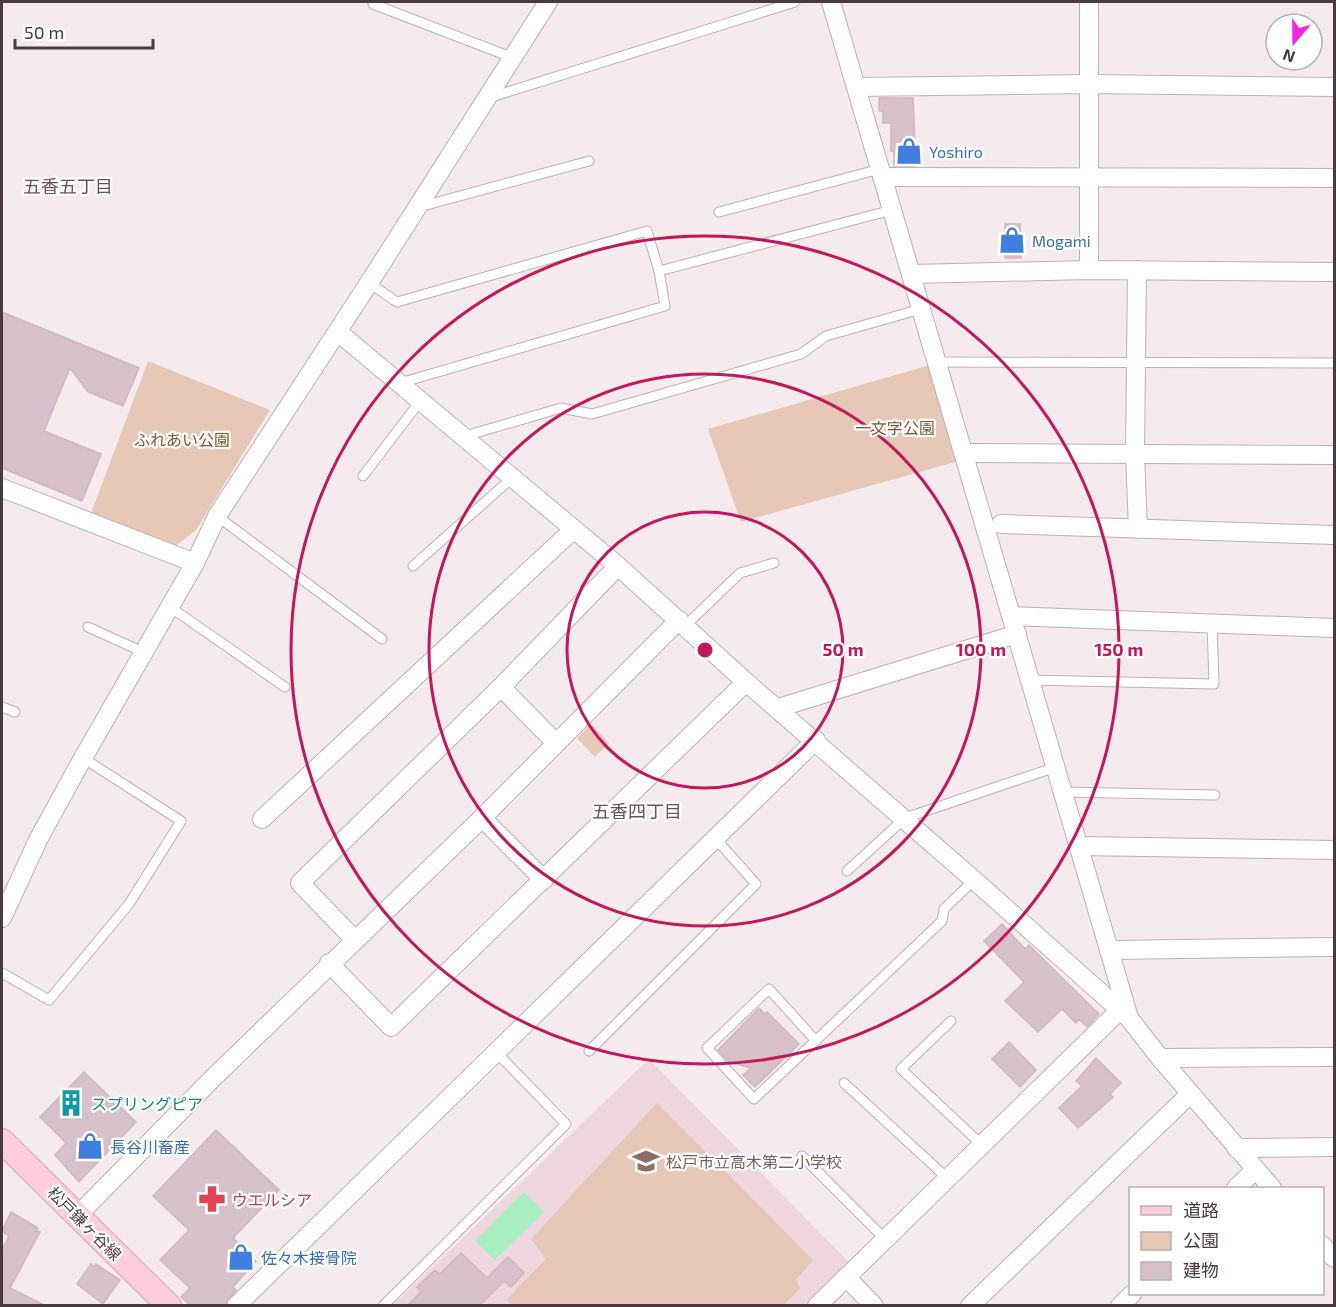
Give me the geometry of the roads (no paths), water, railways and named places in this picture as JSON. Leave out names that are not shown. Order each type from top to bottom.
[{"type":"main road","name":"松戸鎌ヶ谷線","points":[[2,1141],[169,1305]]},
{"type":"street","points":[[2,918],[39,838],[195,563],[217,516],[338,332],[548,2]]},
{"type":"street","points":[[831,2],[1056,766],[1109,950],[1124,1014]]},
{"type":"street","points":[[1089,2],[1089,270]]},
{"type":"street","points":[[856,87],[1089,84],[1335,87]]},
{"type":"street","points":[[881,173],[1090,178],[1335,178]]},
{"type":"street","points":[[911,274],[1089,270],[1335,272]]},
{"type":"street","points":[[1137,270],[1135,453],[1138,529]]},
{"type":"street","points":[[338,332],[618,566],[746,682],[905,818],[1124,1014],[1271,1187]]},
{"type":"street","points":[[963,453],[1335,455]]},
{"type":"street","points":[[2,488],[195,563]]},
{"type":"street","points":[[1001,524],[1335,535]]},
{"type":"street","points":[[262,819],[574,529]]},
{"type":"street","points":[[354,939],[300,883],[501,687],[618,566]]},
{"type":"street","points":[[1011,616],[1335,628]]},
{"type":"street","points":[[78,1215],[354,939],[682,623]]},
{"type":"street","points":[[778,708],[1017,634]]},
{"type":"street","points":[[330,963],[391,1027],[746,682]]},
{"type":"street","points":[[501,687],[556,743]]},
{"type":"street","points":[[236,1305],[816,741]]},
{"type":"street","points":[[482,818],[544,880]]},
{"type":"street","points":[[1079,846],[1335,850]]},
{"type":"street","points":[[1109,950],[1335,947]]},
{"type":"street","points":[[817,1305],[947,1178],[1124,1014]]},
{"type":"street","points":[[1160,1058],[1335,1057]]},
{"type":"street","points":[[970,1305],[1190,1094]]},
{"type":"street","points":[[1236,1148],[1335,1148]]},
{"type":"street","points":[[1237,1187],[1255,1170]]},
{"type":"street","points":[[846,1277],[874,1305]]},
{"type":"lane","points":[[484,100],[795,2]]},
{"type":"lane","points":[[373,4],[511,57]]},
{"type":"lane","points":[[416,208],[589,161]]},
{"type":"lane","points":[[719,212],[881,173]]},
{"type":"lane","points":[[659,271],[892,210]]},
{"type":"lane","points":[[369,283],[397,302],[647,231],[659,271],[665,306],[400,383]]},
{"type":"lane","points":[[465,436],[561,408],[592,414],[801,354],[826,336],[921,309]]},
{"type":"lane","points":[[937,362],[1335,363]]},
{"type":"lane","points":[[363,476],[420,400]]},
{"type":"lane","points":[[412,566],[513,477]]},
{"type":"lane","points":[[217,516],[382,639]]},
{"type":"lane","points":[[682,623],[740,573],[774,563]]},
{"type":"lane","points":[[170,607],[285,687]]},
{"type":"lane","points":[[1030,680],[1214,684],[1212,623]]},
{"type":"lane","points":[[88,627],[143,652]]},
{"type":"lane","points":[[2,706],[15,712]]},
{"type":"lane","points":[[2,973],[49,1000],[129,904],[181,821],[83,758]]},
{"type":"lane","points":[[847,871],[905,818],[1056,766]]},
{"type":"lane","points":[[1063,792],[1215,795]]},
{"type":"lane","points":[[589,1051],[756,884],[715,838]]},
{"type":"lane","points":[[816,1041],[769,989],[707,1048],[754,1099],[816,1041],[942,921],[944,909],[974,880]]},
{"type":"lane","points":[[951,1021],[901,1069],[982,1145]]},
{"type":"lane","points":[[383,1305],[566,1124],[496,1052]]},
{"type":"lane","points":[[844,1083],[947,1178]]},
{"type":"lane","points":[[802,1156],[885,1239]]},
{"type":"place","name":"Yoshiro","points":[[909,151]]},
{"type":"place","name":"Mogami","points":[[1012,240]]},
{"type":"place","name":"スプリングピア","points":[[71,1103]]},
{"type":"place","name":"長谷川畜産","points":[[90,1146]]},
{"type":"place","name":"松戸市立高木第二小学校","points":[[646,1161]]},
{"type":"place","name":"ウエルシア","points":[[212,1199]]},
{"type":"place","name":"佐々木接骨院","points":[[241,1257]]},
{"type":"district","name":"五香五丁目","points":[[68,186]]},
{"type":"district","name":"五香四丁目","points":[[637,811]]},
{"type":"park label","name":"一文字公園","points":[[895,427]]},
{"type":"park label","name":"ふれあい公園","points":[[182,439]]}]
